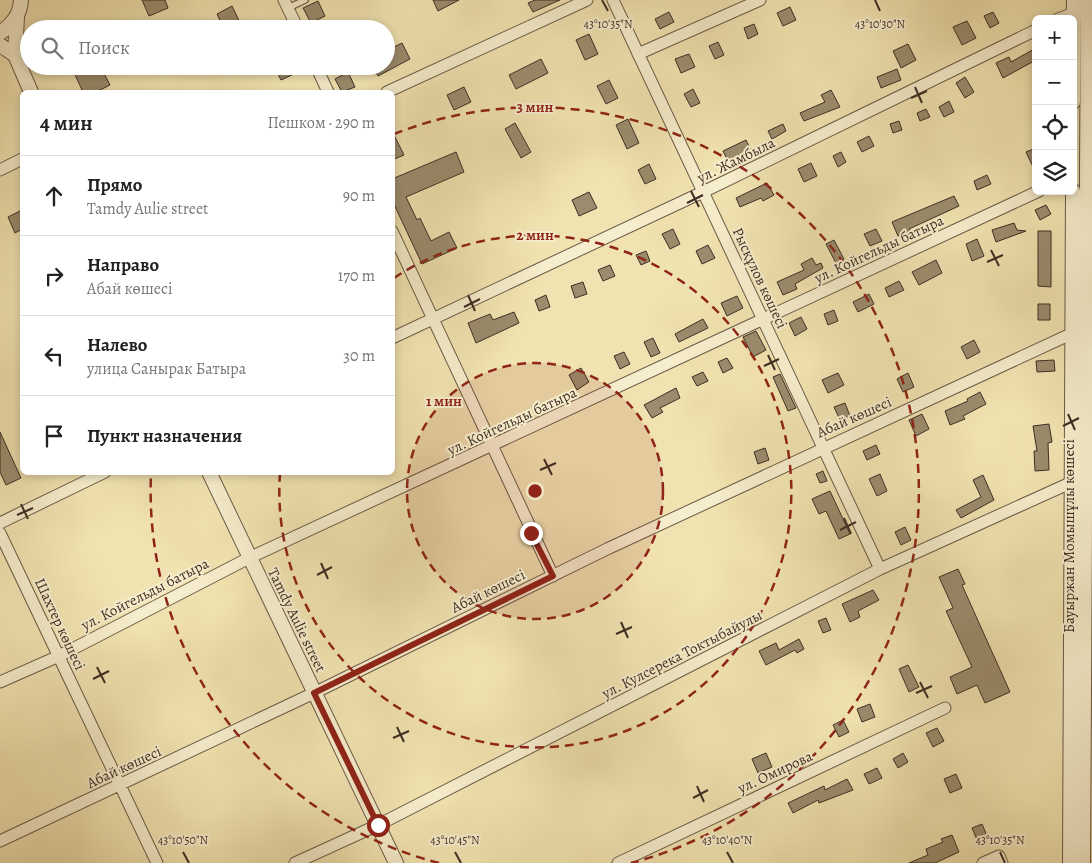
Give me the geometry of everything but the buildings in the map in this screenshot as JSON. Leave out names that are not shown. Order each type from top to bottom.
[{"type":"street","points":[[391,90],[587,0]]},
{"type":"street","name":"Рысқұлов көшесі","points":[[613,0],[880,570]]},
{"type":"street","points":[[638,54],[760,0]]},
{"type":"street","points":[[286,4],[294,20]]},
{"type":"street","points":[[1065,15],[1081,5]]},
{"type":"street","points":[[1076,60],[1081,5]]},
{"type":"street","name":"Бауыржан Момышұлы көшесі","points":[[1070,863],[1083,477],[1089,170],[1089,119],[1081,5]]},
{"type":"street","points":[[0,33],[9,27],[21,6]]},
{"type":"street","points":[[20,67],[15,55],[21,6]]},
{"type":"street","name":"ул. Жамбыла","points":[[395,337],[703,192],[1032,32]]},
{"type":"street","points":[[0,45],[15,55]]},
{"type":"street","points":[[24,75],[30,90]]},
{"type":"street","points":[[320,75],[327,90]]},
{"type":"street","points":[[0,170],[20,160]]},
{"type":"street","name":"ул. Койгельды батыра","points":[[0,682],[59,656],[250,558],[1032,194]]},
{"type":"street","name":"Бауыржан Момышұлы көшесі","points":[[1073,195],[1073,333],[1083,477],[1088,783],[1083,863]]},
{"type":"street","points":[[395,238],[491,447],[553,576]]},
{"type":"street","name":"Абай көшесі","points":[[0,841],[314,693],[553,576],[823,448],[1073,333]]},
{"type":"street","points":[[0,523],[99,475]]},
{"type":"street","name":"Tamdy Aulie street","points":[[209,475],[396,863]]},
{"type":"street","name":"ул. Кулсерека Токтыбайулы","points":[[295,863],[378,825],[880,570],[1083,477]]},
{"type":"street","name":"Шахтер көшесі","points":[[0,533],[157,863]]},
{"type":"street","name":"ул. Омирова","points":[[618,863],[945,708]]},
{"type":"street","points":[[983,863],[1000,859]]},
{"type":"lane","points":[[286,4],[305,0]]},
{"type":"route","points":[[378,825],[314,693],[553,576],[531,533]]}]
